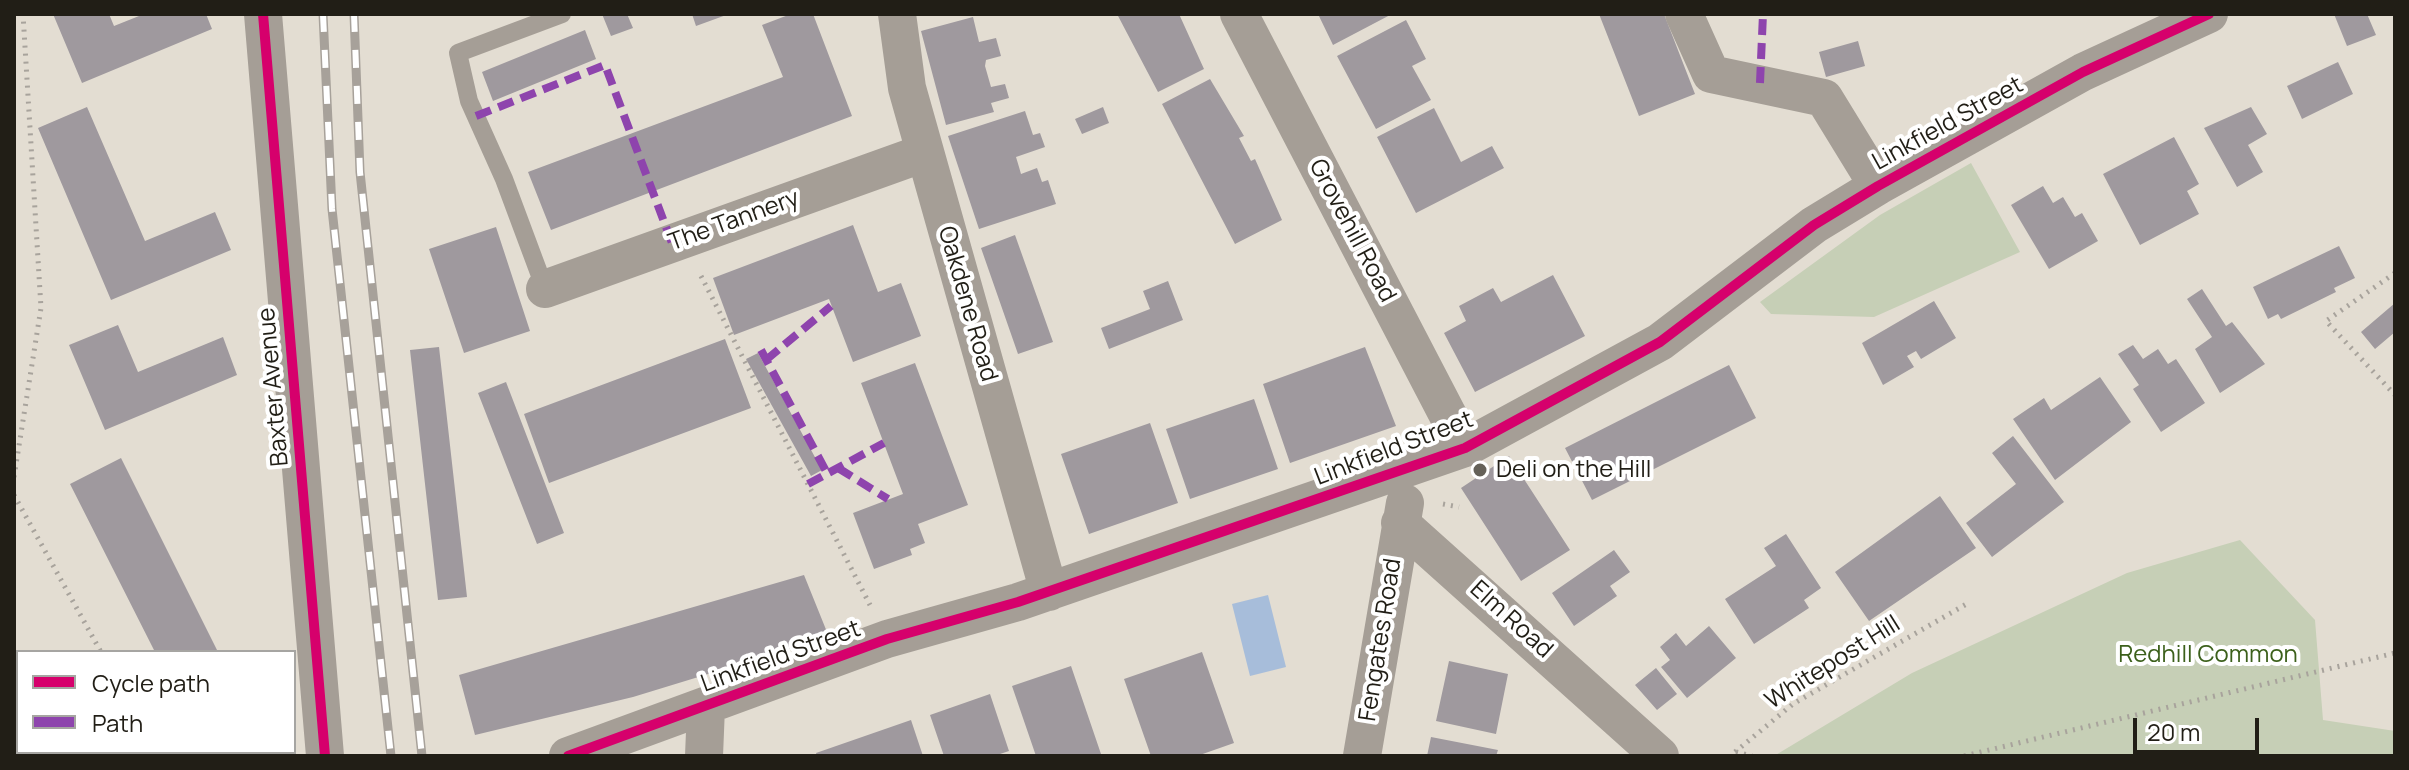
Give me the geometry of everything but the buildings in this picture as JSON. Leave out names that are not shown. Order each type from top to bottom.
[{"type":"street","name":"Baxter Avenue","points":[[263,14],[325,756]]},
{"type":"street","name":"Oakdene Road","points":[[897,14],[900,56],[924,153],[1049,592]]},
{"type":"street","name":"Grovehill Road","points":[[1239,14],[1465,448]]},
{"type":"street","points":[[1684,14],[1711,74],[1824,98],[1878,186]]},
{"type":"street","name":"Linkfield Street","points":[[568,756],[887,639],[1049,592],[1465,448],[1660,342],[1814,225],[1878,186],[2083,72],[2209,14]]},
{"type":"street","name":"The Tannery","points":[[545,289],[924,153]]},
{"type":"street","points":[[1400,523],[1410,469]]},
{"type":"street","name":"Fengates Road","points":[[1362,756],[1400,523]]},
{"type":"street","name":"Elm Road","points":[[1400,523],[1660,756]]},
{"type":"street","points":[[704,756],[706,707]]},
{"type":"lane","points":[[545,289],[504,179],[469,101],[458,53],[562,14]]},
{"type":"path","points":[[14,477],[41,308],[23,14]]},
{"type":"path","points":[[683,239],[887,639]]},
{"type":"path","points":[[2395,273],[2326,321],[2395,395]]},
{"type":"path","points":[[14,495],[100,650]]},
{"type":"path","points":[[1964,756],[2395,653]]},
{"type":"green space","points":[[1971,163],[2020,252],[1874,317],[1771,314],[1760,302],[1880,215]]},
{"type":"green space","name":"Redhill Common","points":[[2240,540],[2315,620],[2323,720],[2395,731],[2395,756],[1774,756],[1912,673],[2127,573]]},
{"type":"water","points":[[1268,595],[1286,667],[1250,676],[1232,604]]},
{"type":"railway","points":[[323,14],[332,209],[391,756]]},
{"type":"railway","points":[[354,14],[360,172],[422,756]]},
{"type":"marked path","points":[[1760,83],[1763,14]]},
{"type":"marked path","points":[[476,116],[605,65],[672,243]]},
{"type":"marked path","points":[[766,360],[831,306]]},
{"type":"marked path","points":[[761,350],[827,473]]},
{"type":"marked path","points":[[808,484],[884,443]]},
{"type":"marked path","points":[[838,468],[888,499]]},
{"type":"cycle path","points":[[263,14],[325,756]]},
{"type":"cycle path","points":[[568,756],[887,639],[1018,602],[1465,448],[1660,342],[1814,225],[1878,186],[2083,72],[2209,14]]},
{"type":"place","name":"Deli on the Hill","points":[[1480,470]]}]
